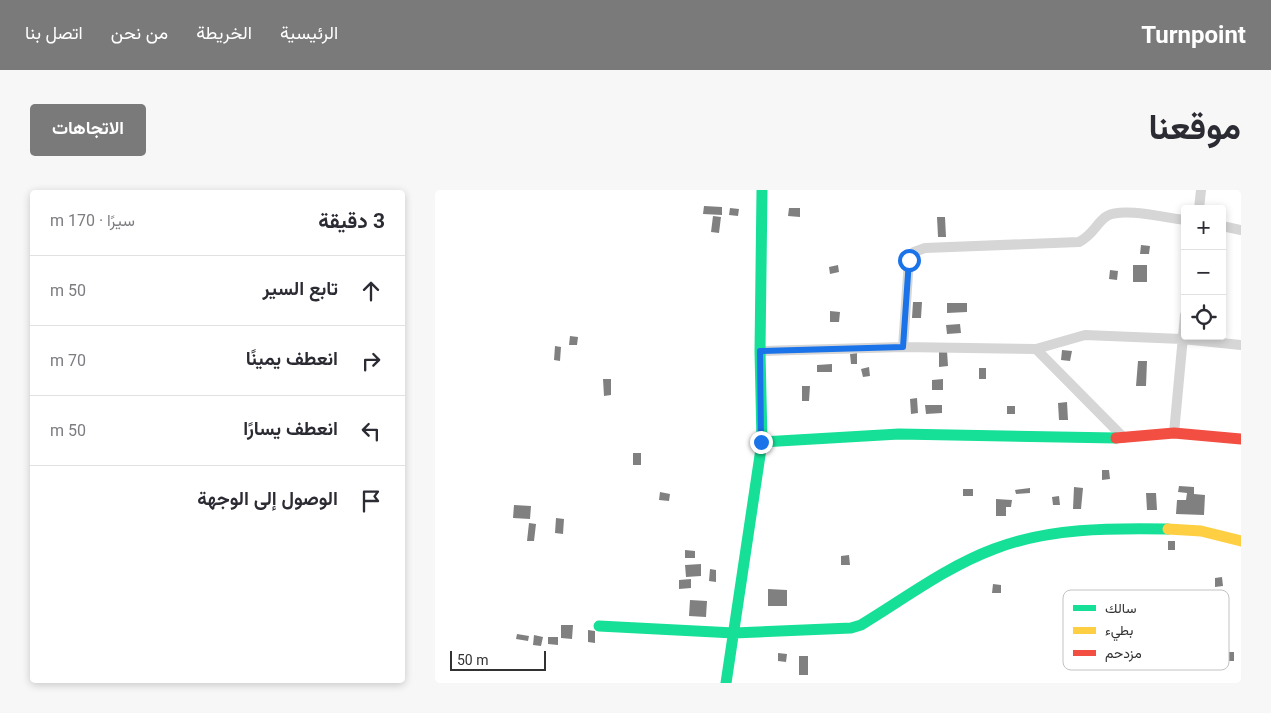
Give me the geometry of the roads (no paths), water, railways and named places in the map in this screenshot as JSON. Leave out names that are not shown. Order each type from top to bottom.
[{"type":"street","points":[[726,683],[735,633],[761,442],[762,190]]},
{"type":"street","points":[[1199,205],[1201,190]]},
{"type":"street","points":[[903,347],[909,260],[914,252],[925,248],[1079,242],[1089,237],[1107,216],[1120,212],[1181,220]]},
{"type":"street","points":[[1226,227],[1241,230]]},
{"type":"street","points":[[760,351],[903,347],[1036,349],[1085,335],[1181,339],[1174,433]]},
{"type":"street","points":[[1190,340],[1241,346]]},
{"type":"street","points":[[1036,349],[1124,438]]},
{"type":"street","points":[[761,442],[899,434],[1124,438],[1174,433],[1241,440]]},
{"type":"street","points":[[599,626],[605,628],[735,633],[851,628],[861,625],[974,558],[1010,543],[1055,534],[1103,530],[1192,528],[1214,532],[1241,541]]}]
